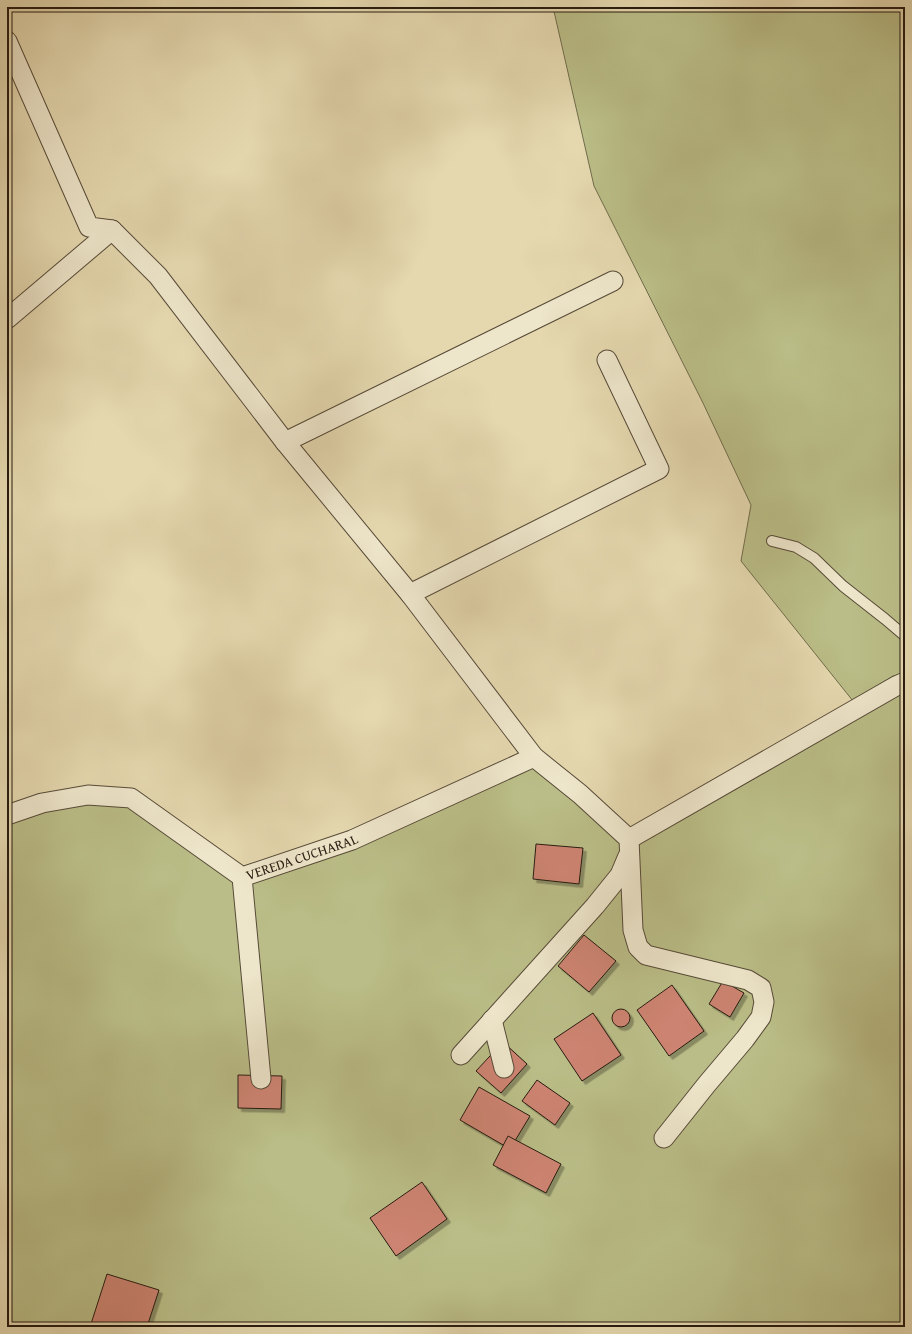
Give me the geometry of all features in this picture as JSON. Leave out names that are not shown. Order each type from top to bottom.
[{"type":"street","points":[[7,41],[89,227],[112,230],[158,276],[286,442],[410,594],[534,757],[580,794],[629,839],[632,925],[638,948],[646,955],[748,980],[761,988],[764,1002],[761,1017],[745,1039],[664,1138]]},
{"type":"street","points":[[7,319],[112,230]]},
{"type":"street","points":[[286,442],[613,281]]},
{"type":"street","points":[[410,594],[659,469],[607,360]]},
{"type":"street","points":[[629,839],[905,682]]},
{"type":"street","name":"VEREDA CUCHARAL","points":[[7,815],[42,803],[88,794],[132,798],[242,877],[352,840],[534,757]]},
{"type":"street","points":[[461,1055],[595,906],[620,876],[628,856],[629,839]]},
{"type":"street","points":[[242,877],[261,1079]]},
{"type":"street","points":[[492,1020],[504,1068]]},
{"type":"lane","points":[[772,541],[796,547],[814,558],[843,586],[905,636]]},
{"type":"green space","points":[[553,7],[905,7],[905,673],[893,676],[853,701],[741,561],[751,505],[703,403],[594,186]]},
{"type":"green space","points":[[905,692],[905,1327],[7,1327],[7,824],[47,811],[90,804],[128,807],[233,882],[250,884],[532,767],[630,828],[640,844]]},
{"type":"building","points":[[536,844],[583,848],[579,884],[533,879]]},
{"type":"building","points":[[584,935],[616,961],[589,992],[558,966]]},
{"type":"building","points":[[723,981],[744,993],[730,1017],[709,1004]]},
{"type":"building","points":[[672,985],[704,1031],[669,1056],[637,1010]]},
{"type":"building","points":[[621,1009],[627,1012],[630,1018],[627,1024],[621,1027],[615,1024],[612,1018],[615,1012]]},
{"type":"building","points":[[593,1013],[621,1055],[582,1081],[554,1039]]},
{"type":"building","points":[[503,1042],[527,1064],[501,1093],[476,1071]]},
{"type":"building","points":[[238,1075],[282,1076],[281,1109],[238,1108]]},
{"type":"building","points":[[537,1080],[570,1103],[555,1125],[522,1101]]},
{"type":"building","points":[[479,1087],[530,1116],[510,1149],[460,1120]]},
{"type":"building","points":[[508,1136],[561,1164],[546,1193],[493,1165]]},
{"type":"building","points":[[422,1182],[447,1219],[396,1256],[370,1218]]},
{"type":"building","points":[[107,1274],[159,1290],[147,1327],[90,1327]]}]
